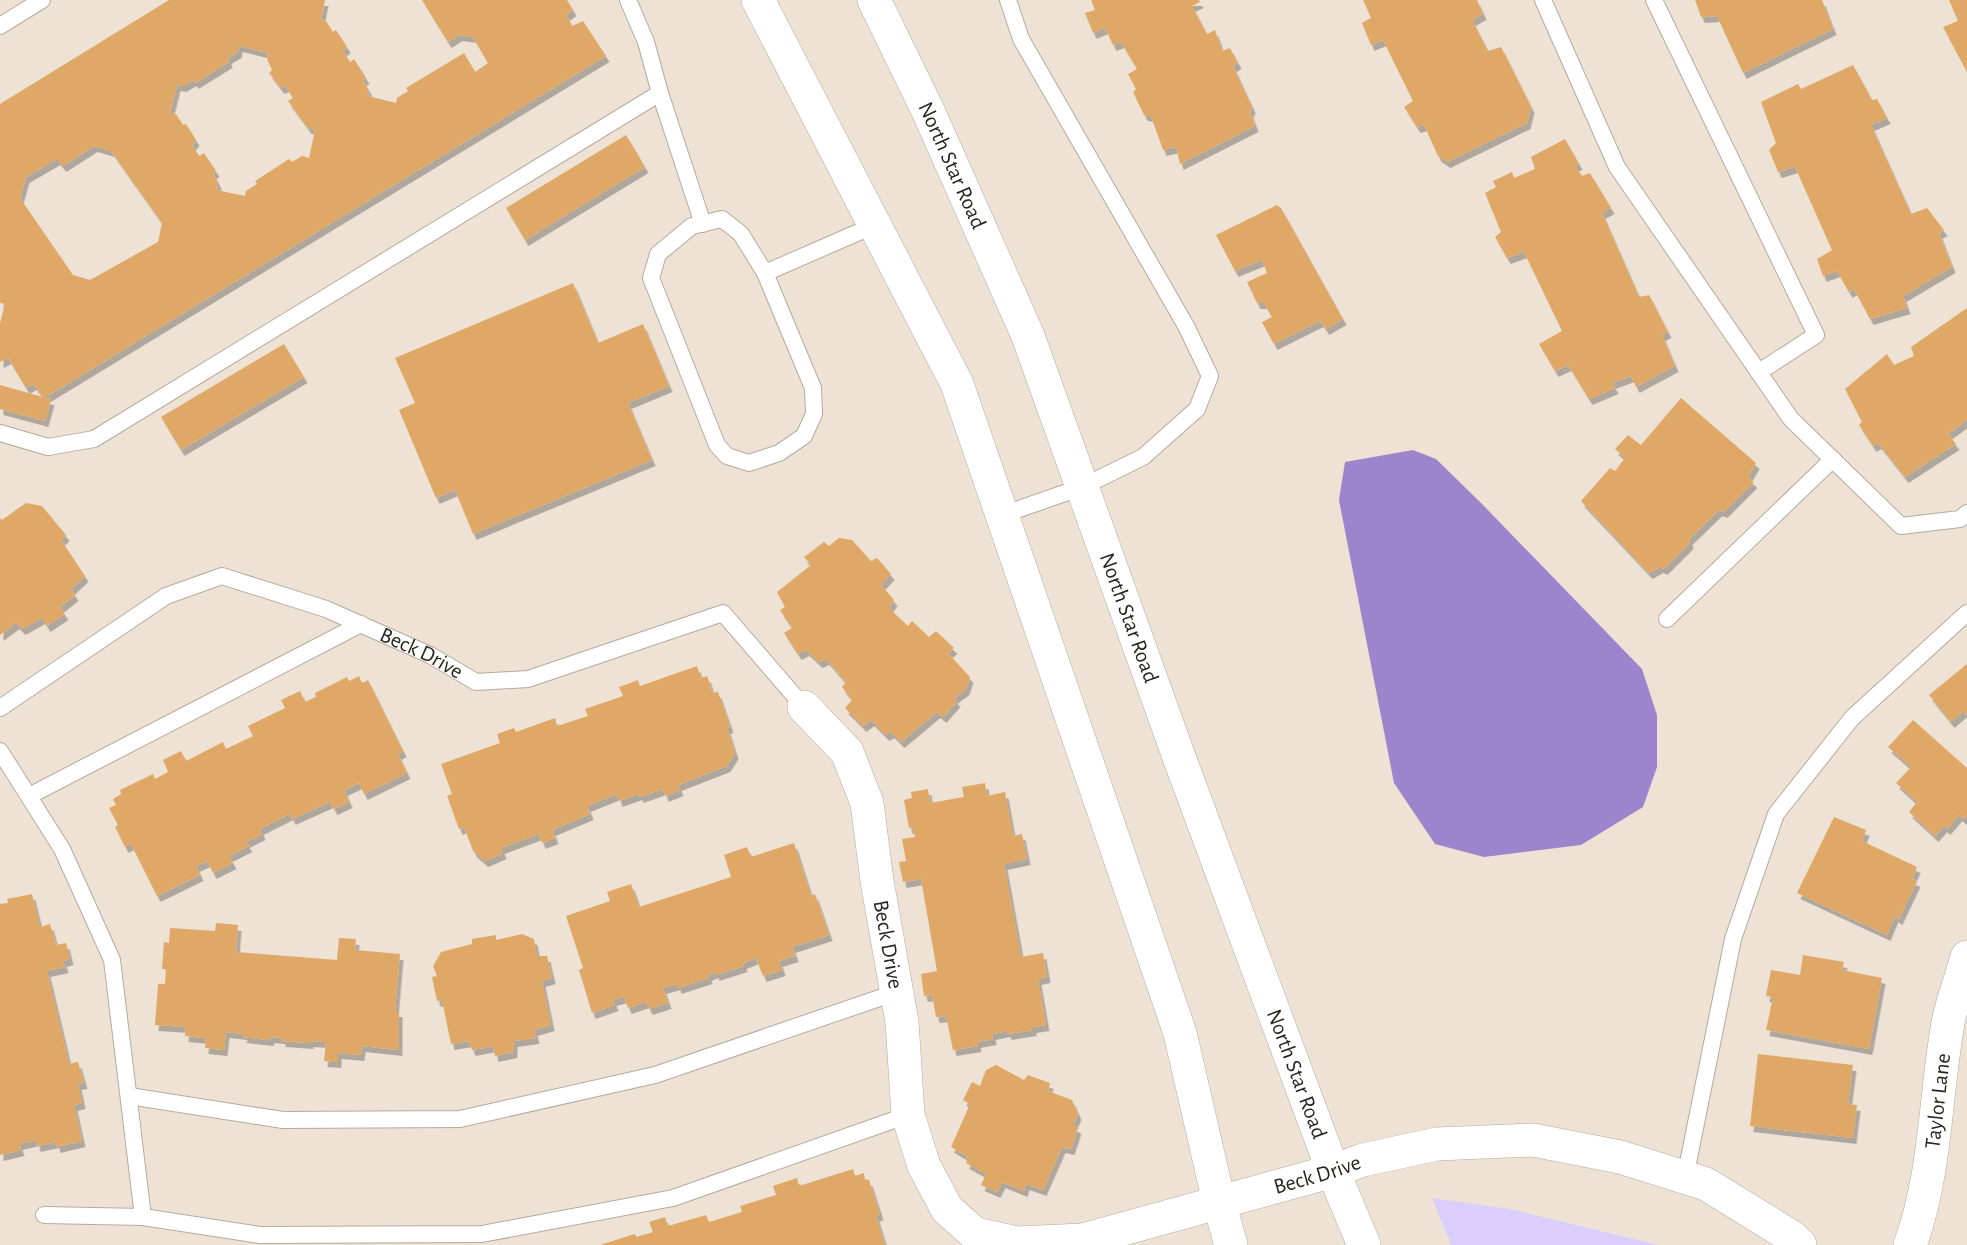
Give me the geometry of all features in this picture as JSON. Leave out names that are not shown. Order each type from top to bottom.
[{"type":"main road","points":[[758,0],[957,384],[1180,1033],[1231,1245]]},
{"type":"main road","name":"North Star Road","points":[[874,0],[929,113],[1028,336],[1187,779],[1333,1171],[1364,1245]]},
{"type":"main road","name":"Beck Drive","points":[[804,707],[847,752],[867,803],[877,880],[902,1022],[908,1115],[924,1166],[947,1209],[975,1234],[1017,1243],[1083,1240],[1333,1171],[1363,1160],[1437,1144],[1533,1140],[1620,1157],[1706,1184],[1792,1237],[1800,1245]]},
{"type":"main road","name":"Taylor Lane","points":[[1910,1245],[1917,1227],[1929,1169],[1948,1022],[1967,957]]},
{"type":"lane","points":[[0,26],[42,0]]},
{"type":"lane","points":[[628,0],[646,42],[702,224]]},
{"type":"lane","points":[[1002,515],[1082,487],[1143,457],[1197,410],[1210,376],[1186,326],[1021,39],[1008,0]]},
{"type":"lane","points":[[1543,0],[1617,167],[1791,419],[1901,526],[1960,519],[1967,513]]},
{"type":"lane","points":[[1654,0],[1816,334],[1759,372]]},
{"type":"lane","points":[[0,433],[48,447],[94,439],[660,93]]},
{"type":"lane","points":[[722,219],[741,234],[765,273],[813,388],[814,414],[804,436],[779,453],[749,463],[727,456],[717,446],[651,278],[658,254],[692,226],[722,219]]},
{"type":"lane","points":[[765,273],[875,225]]},
{"type":"lane","points":[[1667,619],[1833,459]]},
{"type":"lane","name":"Beck Drive","points":[[0,708],[166,596],[222,576],[326,609],[430,655],[476,682],[528,679],[723,613],[804,707]]},
{"type":"lane","points":[[1685,1178],[1733,939],[1776,814],[1851,718],[1967,613]]},
{"type":"lane","points":[[29,796],[361,624]]},
{"type":"lane","points":[[0,751],[62,849],[112,960],[143,1217]]},
{"type":"lane","points":[[129,1096],[283,1120],[460,1119],[655,1075],[897,992]]},
{"type":"lane","points":[[44,1215],[143,1217],[260,1235],[482,1234],[673,1198],[908,1115]]},
{"type":"shaded area","points":[[1413,450],[1436,459],[1642,669],[1657,715],[1657,767],[1643,807],[1581,845],[1484,857],[1435,844],[1394,783],[1339,500],[1345,462]]},
{"type":"shaded area","points":[[1432,1198],[1510,1209],[1659,1245],[1451,1245]]},
{"type":"building","points":[[169,0],[325,0],[321,20],[326,21],[333,32],[336,30],[347,47],[343,51],[350,62],[354,59],[366,78],[363,80],[369,91],[368,96],[396,103],[397,98],[408,91],[406,88],[464,53],[475,72],[488,63],[473,37],[459,35],[448,42],[422,0],[567,0],[573,10],[566,15],[572,26],[583,21],[606,56],[44,398],[51,399],[45,421],[0,409],[0,385],[43,397],[33,384],[26,388],[8,358],[0,362],[0,323],[5,304],[0,303],[0,104]],"holes":[[[239,46],[268,53],[267,59],[272,70],[269,73],[281,88],[286,86],[293,98],[288,101],[308,128],[315,130],[309,158],[302,156],[292,162],[289,159],[255,181],[257,184],[246,191],[245,196],[217,190],[218,183],[213,173],[216,171],[204,153],[199,156],[192,145],[196,140],[186,124],[183,125],[176,114],[170,113],[177,85],[183,86],[193,80],[195,83],[229,62],[228,58],[238,52]],[[94,146],[111,151],[162,223],[158,242],[90,280],[73,275],[20,198],[26,177],[57,159],[63,166]]]},
{"type":"building","points":[[1091,0],[1199,0],[1200,2],[1192,6],[1207,34],[1215,30],[1222,51],[1230,48],[1238,63],[1233,66],[1252,107],[1250,112],[1255,126],[1180,164],[1176,147],[1163,150],[1151,116],[1144,115],[1133,92],[1136,89],[1128,74],[1137,69],[1121,42],[1113,45],[1105,28],[1093,33],[1085,13],[1095,10]]},
{"type":"building","points":[[1363,0],[1477,0],[1483,14],[1472,20],[1488,51],[1501,47],[1531,107],[1527,123],[1447,162],[1438,156],[1424,125],[1417,127],[1404,107],[1413,101],[1383,40],[1371,45],[1362,23],[1371,18]]},
{"type":"building","points":[[1695,0],[1822,0],[1833,29],[1743,73],[1717,16],[1701,17]]},
{"type":"building","points":[[1949,0],[1967,0],[1967,72],[1943,27],[1958,21]]},
{"type":"building","points":[[1853,65],[1872,100],[1877,99],[1887,118],[1871,125],[1911,214],[1927,208],[1944,230],[1939,233],[1952,267],[1903,296],[1907,308],[1870,319],[1854,289],[1849,292],[1837,271],[1823,276],[1817,259],[1832,250],[1795,167],[1778,172],[1769,150],[1776,143],[1761,102],[1798,84],[1801,89]]},
{"type":"building","points":[[626,135],[645,167],[525,240],[506,208]]},
{"type":"building","points":[[1565,139],[1579,164],[1575,166],[1582,176],[1590,173],[1611,208],[1602,213],[1639,297],[1649,295],[1668,332],[1662,335],[1675,366],[1636,387],[1631,376],[1612,383],[1615,388],[1589,399],[1568,365],[1555,371],[1539,344],[1562,331],[1524,252],[1507,258],[1495,237],[1501,232],[1485,193],[1496,187],[1493,181],[1512,172],[1514,178],[1535,169],[1531,157]]},
{"type":"building","points":[[1277,205],[1281,208],[1343,319],[1326,329],[1320,321],[1274,344],[1262,322],[1272,317],[1264,303],[1257,303],[1247,282],[1267,273],[1262,260],[1235,271],[1216,235]]},
{"type":"building","points":[[573,283],[598,343],[643,324],[669,386],[628,403],[652,460],[473,534],[455,490],[436,498],[399,410],[415,403],[395,358]]},
{"type":"building","points":[[1967,308],[1967,420],[1948,434],[1956,444],[1905,477],[1878,443],[1873,446],[1859,425],[1862,422],[1845,389],[1887,354],[1894,365],[1914,356],[1911,347]]},
{"type":"building","points":[[284,344],[304,377],[181,450],[161,417]]},
{"type":"building","points":[[1681,398],[1756,463],[1748,477],[1754,482],[1724,512],[1719,510],[1689,539],[1690,543],[1664,569],[1660,567],[1649,573],[1581,501],[1610,468],[1615,471],[1625,458],[1615,449],[1628,435],[1641,445]]},
{"type":"building","points":[[26,503],[42,506],[66,535],[61,540],[85,576],[71,589],[75,595],[60,607],[65,614],[47,626],[42,618],[22,629],[16,623],[0,635],[0,518],[2,520]]},
{"type":"building","points":[[839,538],[852,540],[871,561],[877,558],[891,574],[881,585],[894,600],[889,608],[908,626],[912,621],[929,637],[936,631],[954,648],[948,653],[970,677],[966,689],[954,698],[957,701],[943,717],[937,712],[901,742],[891,732],[886,735],[871,720],[863,726],[845,708],[852,700],[842,687],[846,682],[826,659],[819,662],[806,650],[798,654],[784,633],[792,628],[780,610],[785,607],[777,592],[811,565],[804,557],[824,542],[829,546]]},
{"type":"building","points":[[1967,664],[1967,715],[1964,711],[1951,722],[1929,695]]},
{"type":"building","points":[[697,666],[701,678],[707,676],[713,693],[718,692],[730,727],[727,728],[735,753],[727,766],[678,785],[680,790],[665,796],[663,789],[619,801],[617,794],[587,806],[590,814],[552,830],[555,838],[542,843],[539,834],[501,848],[503,853],[485,861],[473,851],[464,827],[459,829],[447,796],[452,794],[441,764],[500,743],[497,734],[514,728],[516,732],[555,718],[557,726],[588,716],[585,709],[623,696],[619,687],[638,680],[640,686]]},
{"type":"building","points":[[359,676],[362,683],[368,680],[403,751],[398,754],[407,773],[364,794],[359,783],[344,790],[349,802],[334,809],[330,802],[292,819],[290,814],[260,829],[262,834],[246,842],[249,846],[229,856],[233,863],[213,873],[207,861],[196,866],[200,875],[157,896],[131,844],[125,847],[115,827],[118,825],[109,808],[116,805],[113,799],[121,794],[120,790],[153,774],[155,779],[168,772],[163,760],[181,751],[186,761],[223,742],[226,749],[253,736],[248,726],[285,708],[281,700],[300,691],[305,702],[316,697],[315,693],[347,677],[349,681]]},
{"type":"building","points":[[1913,720],[1967,768],[1967,815],[1963,819],[1959,815],[1947,829],[1944,826],[1935,836],[1909,812],[1917,802],[1896,783],[1911,767],[1888,747]]},
{"type":"building","points":[[985,783],[987,796],[1005,792],[1013,836],[1022,834],[1027,859],[1004,864],[1021,957],[1043,953],[1047,977],[1038,979],[1046,1025],[1033,1027],[1033,1030],[992,1034],[993,1039],[977,1042],[978,1046],[953,1050],[946,1016],[936,1017],[932,995],[924,996],[921,974],[937,971],[921,879],[903,882],[899,862],[906,861],[902,839],[915,837],[913,828],[909,828],[904,800],[912,798],[911,792],[928,789],[930,803],[964,797],[962,787]]},
{"type":"building","points":[[1834,817],[1866,830],[1862,841],[1917,867],[1912,879],[1917,881],[1899,919],[1895,916],[1887,935],[1797,893]]},
{"type":"building","points":[[794,843],[811,896],[815,894],[829,935],[792,947],[795,956],[779,961],[782,970],[763,976],[756,958],[743,963],[744,966],[716,975],[715,972],[708,975],[709,978],[678,988],[677,984],[663,988],[668,1003],[649,1009],[646,1002],[628,1008],[624,997],[613,1000],[615,1005],[592,1013],[579,970],[583,968],[566,916],[610,901],[607,892],[631,884],[639,907],[731,877],[724,855],[747,847],[751,857]]},
{"type":"building","points":[[32,894],[40,927],[50,924],[56,945],[66,943],[70,959],[63,961],[65,967],[47,971],[69,1064],[78,1062],[84,1083],[78,1084],[82,1103],[74,1105],[82,1141],[57,1147],[56,1142],[37,1146],[36,1140],[19,1144],[21,1150],[0,1155],[0,904],[8,903],[7,899]]},
{"type":"building","points":[[216,923],[238,925],[236,952],[337,960],[339,938],[356,939],[355,950],[400,954],[395,1011],[399,1011],[399,1050],[362,1046],[361,1055],[338,1053],[338,1062],[324,1061],[326,1042],[282,1041],[282,1038],[271,1037],[270,1040],[243,1037],[244,1034],[226,1032],[224,1050],[205,1048],[206,1038],[185,1036],[186,1027],[155,1025],[158,984],[165,984],[166,969],[162,969],[164,942],[169,943],[170,928],[215,931]]},
{"type":"building","points":[[522,934],[534,939],[537,956],[547,956],[552,978],[542,981],[551,1025],[534,1030],[536,1038],[514,1041],[514,1052],[495,1056],[493,1046],[472,1050],[469,1041],[451,1044],[442,1000],[437,1001],[432,977],[437,976],[433,966],[441,952],[472,944],[472,939],[496,935],[496,940]]},
{"type":"building","points":[[1803,955],[1844,962],[1842,970],[1882,978],[1869,1049],[1766,1030],[1773,997],[1766,996],[1771,970],[1800,975]]},
{"type":"building","points":[[1758,1054],[1853,1065],[1848,1104],[1857,1105],[1853,1138],[1750,1126]]},
{"type":"building","points":[[996,1065],[1024,1080],[1028,1075],[1050,1083],[1048,1091],[1072,1100],[1078,1114],[1073,1125],[1078,1128],[1071,1149],[1062,1147],[1043,1190],[1026,1184],[1024,1191],[1002,1182],[997,1192],[981,1185],[986,1174],[966,1163],[968,1157],[951,1147],[970,1104],[963,1100],[972,1082],[980,1086],[986,1070]]},
{"type":"building","points":[[853,1169],[855,1176],[864,1173],[865,1180],[869,1180],[880,1214],[876,1216],[885,1245],[600,1245],[635,1234],[636,1237],[653,1232],[649,1222],[665,1217],[668,1226],[706,1215],[709,1222],[742,1212],[740,1206],[776,1195],[773,1186],[797,1178],[799,1186]]}]
